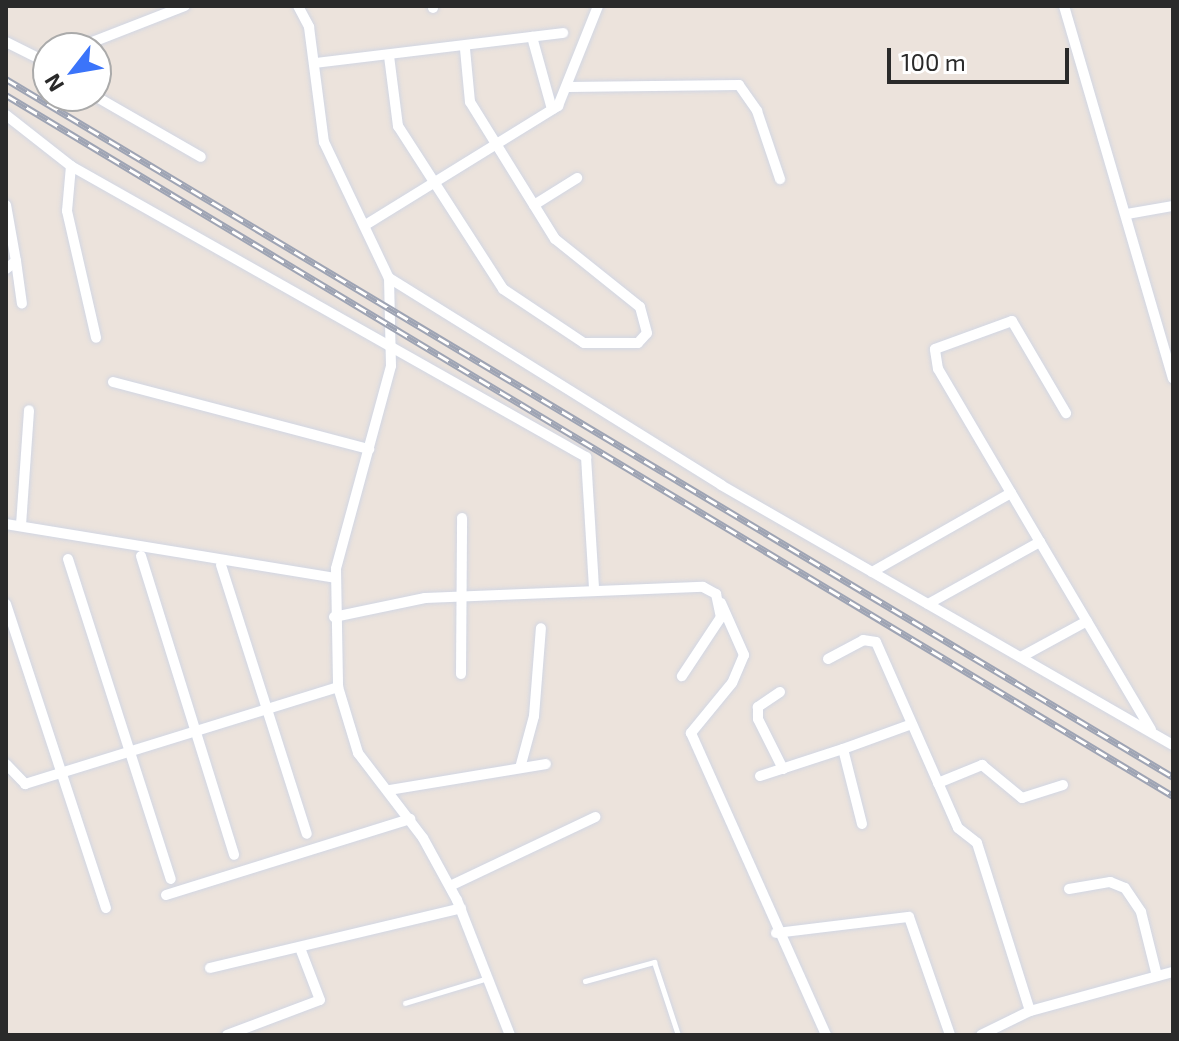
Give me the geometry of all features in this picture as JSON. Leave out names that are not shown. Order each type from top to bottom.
[{"type":"street","points":[[112,34],[185,6]]},
{"type":"street","points":[[298,6],[315,63],[324,142],[367,224],[389,278],[391,351],[335,578],[338,687],[358,753],[410,819],[461,908],[491,977],[510,1035]]},
{"type":"street","points":[[367,224],[552,109],[568,87],[598,6]]},
{"type":"street","points":[[1064,6],[1173,378]]},
{"type":"street","points":[[315,63],[465,49],[563,33]]},
{"type":"street","points":[[532,37],[552,109]]},
{"type":"street","points":[[6,42],[32,53]]},
{"type":"street","points":[[389,56],[398,126],[432,184],[503,289],[584,343],[645,338],[640,307],[555,239],[470,102],[465,49]]},
{"type":"street","points":[[568,87],[739,85],[757,111],[780,179]]},
{"type":"street","points":[[112,106],[201,157]]},
{"type":"street","points":[[6,115],[71,166],[205,237],[391,351],[590,461],[594,588]]},
{"type":"street","points":[[71,166],[67,211],[96,338]]},
{"type":"street","points":[[534,205],[577,178]]},
{"type":"street","points":[[6,205],[22,304]]},
{"type":"street","points":[[1127,214],[1173,206]]},
{"type":"street","points":[[6,269],[16,261]]},
{"type":"street","points":[[389,278],[872,572],[1173,745]]},
{"type":"street","points":[[6,287],[19,292]]},
{"type":"street","points":[[1066,413],[1012,321],[935,349],[938,369],[1152,733]]},
{"type":"street","points":[[113,382],[369,449]]},
{"type":"street","points":[[21,525],[29,410]]},
{"type":"street","points":[[872,572],[1011,493]]},
{"type":"street","points":[[461,674],[458,598],[462,518]]},
{"type":"street","points":[[6,524],[335,578]]},
{"type":"street","points":[[928,604],[1040,542]]},
{"type":"street","points":[[141,556],[234,855]]},
{"type":"street","points":[[68,559],[171,879]]},
{"type":"street","points":[[221,565],[307,834]]},
{"type":"street","points":[[334,617],[458,598],[594,588],[703,587],[721,603],[744,655],[732,683],[691,733],[776,933],[826,1035]]},
{"type":"street","points":[[682,676],[721,617],[721,603]]},
{"type":"street","points":[[6,604],[106,908]]},
{"type":"street","points":[[1021,657],[1087,621]]},
{"type":"street","points":[[520,768],[534,716],[541,628]]},
{"type":"street","points":[[828,659],[871,638],[958,828],[977,843],[1030,1011]]},
{"type":"street","points":[[6,764],[19,783],[338,687]]},
{"type":"street","points":[[780,692],[758,707],[758,719],[783,769]]},
{"type":"street","points":[[760,776],[912,724]]},
{"type":"street","points":[[843,749],[862,824]]},
{"type":"street","points":[[389,790],[546,764]]},
{"type":"street","points":[[938,783],[982,765],[1022,798],[1063,785]]},
{"type":"street","points":[[450,886],[595,817]]},
{"type":"street","points":[[166,895],[410,819]]},
{"type":"street","points":[[1069,889],[1110,882],[1125,888],[1141,912],[1157,976]]},
{"type":"street","points":[[210,968],[461,908]]},
{"type":"street","points":[[776,933],[909,917],[950,1035]]},
{"type":"street","points":[[227,1035],[320,1000],[300,948]]},
{"type":"street","points":[[981,1035],[1030,1011],[1173,972]]},
{"type":"lane","points":[[585,981],[654,962],[678,1035]]},
{"type":"lane","points":[[405,1003],[491,977]]},
{"type":"railway","points":[[6,79],[1173,777]]},
{"type":"railway","points":[[6,95],[1173,796]]}]
